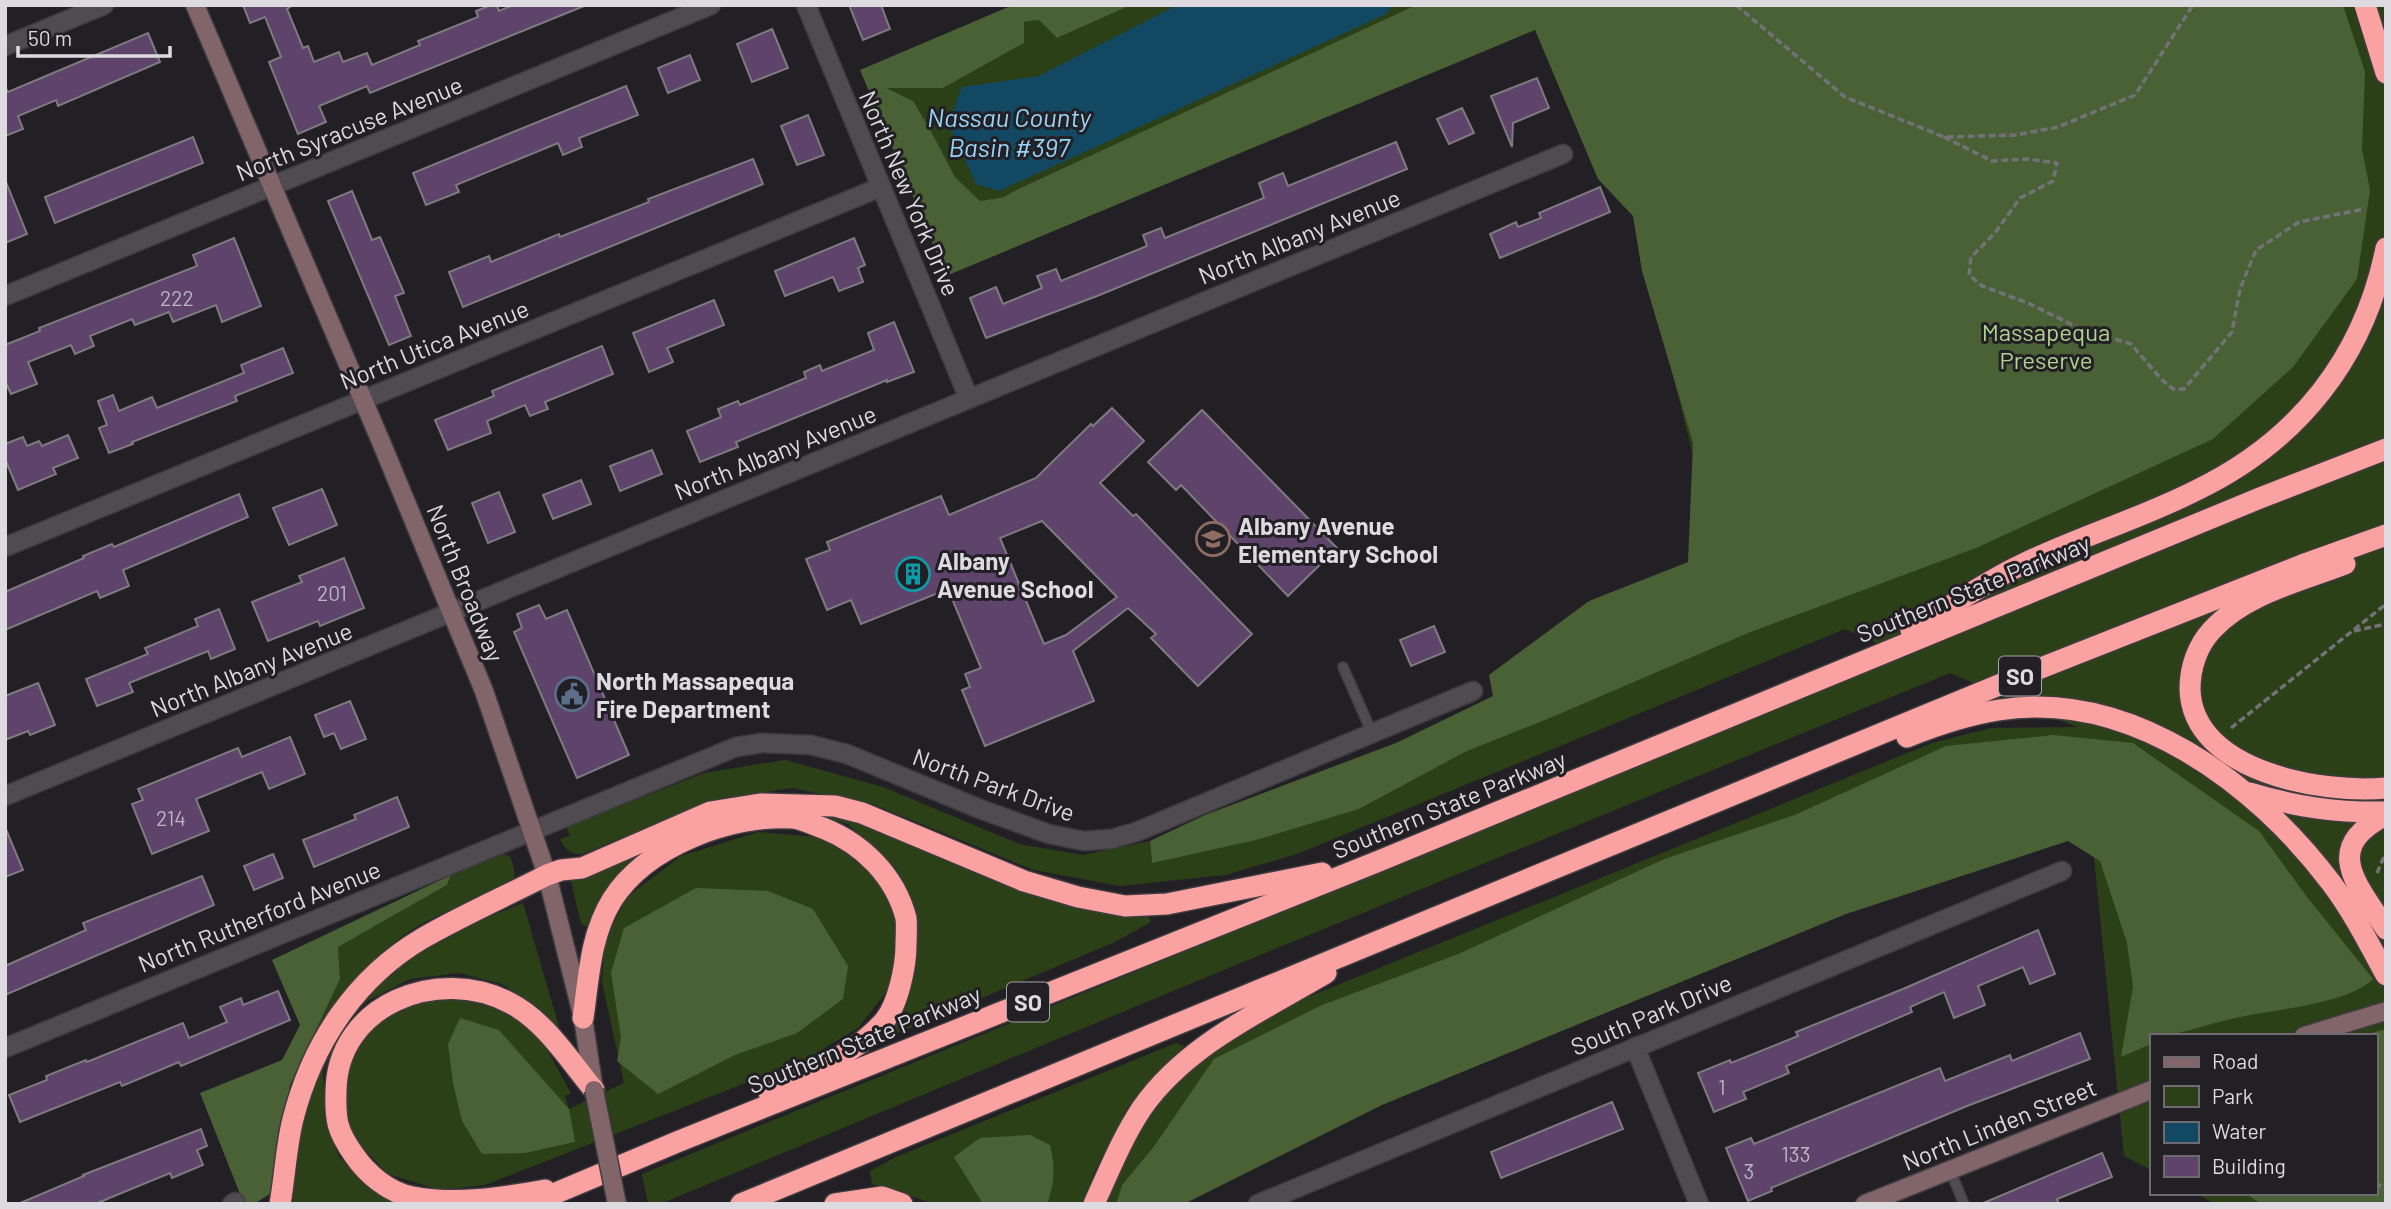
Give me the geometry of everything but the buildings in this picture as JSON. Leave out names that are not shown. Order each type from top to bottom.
[{"type":"highway","points":[[2365,5],[2386,73]]},
{"type":"highway","points":[[1850,667],[2020,565],[2199,490],[2257,454],[2283,433],[2308,407],[2330,382],[2348,354],[2364,320],[2386,248]]},
{"type":"highway","name":"Southern State Parkway","points":[[530,1204],[677,1142],[1379,861],[2260,498],[2386,449]]},
{"type":"highway","name":"SO","points":[[741,1204],[2028,673],[2302,565],[2386,535]]},
{"type":"highway","points":[[2386,547],[2238,608],[2210,632],[2199,647],[2190,678],[2190,695],[2199,723],[2221,749],[2238,758],[2277,776],[2322,786],[2346,789],[2386,788]]},
{"type":"highway","points":[[1658,824],[1826,770],[1947,722],[2000,709],[2027,707],[2080,711],[2137,728],[2190,754],[2245,791],[2292,836],[2333,886],[2368,940],[2386,975]]},
{"type":"highway","points":[[2245,791],[2304,808],[2386,813]]},
{"type":"highway","points":[[280,1204],[293,1121],[304,1081],[324,1039],[341,1012],[365,983],[423,938],[547,875],[582,867],[710,812],[760,804],[835,806],[862,813],[1024,881],[1078,897],[1125,906],[1167,904],[1379,861]]},
{"type":"highway","points":[[2386,813],[2356,836],[2349,858],[2355,879],[2386,929]]},
{"type":"highway","points":[[583,1018],[593,942],[612,900],[645,863],[683,842],[720,827],[763,819],[796,818],[837,834],[865,852],[882,870],[906,920],[906,965],[887,1018],[860,1044],[677,1142]]},
{"type":"highway","points":[[1094,1204],[1125,1136],[1143,1106],[1164,1081],[1190,1057],[1218,1037],[1396,932]]},
{"type":"highway","points":[[574,1185],[466,1201],[410,1197],[380,1182],[363,1169],[340,1135],[335,1115],[336,1072],[347,1043],[366,1020],[394,1000],[422,990],[457,988],[488,993],[530,1015],[594,1090]]},
{"type":"highway","points":[[835,1204],[882,1197],[902,1204]]},
{"type":"main road","name":"North Broadway","points":[[195,5],[484,691],[547,875],[583,1018],[594,1090],[617,1204]]},
{"type":"main road","points":[[2311,1034],[2386,1011]]},
{"type":"main road","name":"North Linden Street","points":[[1865,1204],[2150,1090]]},
{"type":"street","points":[[5,46],[104,5]]},
{"type":"street","name":"North Syracuse Avenue","points":[[5,296],[711,5]]},
{"type":"street","name":"North New York Drive","points":[[806,5],[969,399]]},
{"type":"street","name":"North Albany Avenue","points":[[5,796],[1563,153]]},
{"type":"street","name":"North Utica Avenue","points":[[5,547],[881,187]]},
{"type":"street","name":"North Park Drive","points":[[532,831],[736,747],[762,743],[811,746],[847,754],[980,809],[1049,834],[1084,841],[1111,839],[1136,832],[1473,691]]},
{"type":"street","name":"North Rutherford Avenue","points":[[5,1048],[532,831]]},
{"type":"street","name":"South Park Drive","points":[[1258,1204],[2062,871]]},
{"type":"street","points":[[1635,1047],[1699,1204]]},
{"type":"lane","points":[[1343,667],[1372,733]]},
{"type":"lane","points":[[1950,1170],[1964,1204]]},
{"type":"path","points":[[1736,5],[1844,97],[1944,137],[1992,161],[2026,159],[2057,163],[2053,181],[2020,198],[1995,233],[1970,257],[1969,275],[1982,286],[2028,303],[2081,329],[2131,344],[2173,390],[2185,389],[2232,332],[2240,289],[2256,250],[2299,222],[2364,209]]},
{"type":"path","points":[[1944,137],[2016,135],[2047,129],[2135,95],[2193,5]]},
{"type":"path","points":[[2227,732],[2386,604]]},
{"type":"path","points":[[2352,632],[2386,624]]},
{"type":"path","points":[[2379,885],[2376,872],[2386,857]]},
{"type":"green space","name":"Massapequa Preserve","points":[[1013,5],[1131,5],[1057,38],[1039,20],[1024,22],[1024,43],[943,88],[886,88],[913,101],[955,177],[980,201],[1004,197],[1416,5],[2343,5],[2365,72],[2362,149],[2370,190],[2357,279],[2293,367],[2213,439],[1976,548],[1746,634],[1465,752],[1359,809],[1256,840],[1152,863],[1150,841],[1205,815],[1396,743],[1493,696],[1489,675],[1589,601],[1688,562],[1693,443],[1642,271],[1633,216],[1598,179],[1535,30],[946,276],[860,70]]},
{"type":"green space","name":"Nassau County Basin #397","points":[[1131,5],[1416,5],[1004,197],[980,201],[955,177],[932,133],[884,88],[943,88],[1024,43],[1024,22],[1039,20],[1057,38]]},
{"type":"green space","name":"Massapequa Preserve","points":[[1532,5],[2386,5],[2386,1204],[2215,1204],[2199,1195],[2377,1195],[2377,1034],[2150,1034],[2150,1169],[2124,1156],[2082,738],[1797,814],[1664,859],[1458,954],[1322,1005],[1155,1145],[1122,1185],[1116,1204],[1104,1204],[1140,1126],[1199,1058],[1264,1015],[1932,743],[1991,728],[2077,727],[1950,673],[660,1204],[648,1204],[642,1174],[1906,656],[1845,629],[1297,854],[1225,875],[1120,886],[1034,870],[875,805],[792,788],[713,800],[582,854],[571,852],[562,843],[560,839],[570,836],[566,827],[704,773],[785,760],[883,787],[1019,844],[1083,855],[1150,841],[1152,863],[1359,809],[1465,752],[1746,634],[1803,613],[1724,579],[1628,196]]},
{"type":"green space","points":[[2053,735],[2133,743],[2259,831],[2307,897],[2373,979],[2362,988],[2346,995],[2308,1005],[2235,1018],[2172,1034],[2150,1034],[2150,1044],[2121,1057],[2133,987],[2127,943],[2100,861],[2068,841],[1846,914],[1382,1105],[1184,1204],[1116,1204],[1122,1185],[1155,1145],[1214,1059],[1322,1005],[1458,954],[1664,859],[1797,814],[1946,746]]},
{"type":"green space","points":[[803,811],[847,814],[1146,913],[1151,922],[1115,942],[886,1038],[883,1030],[900,1007],[915,975],[917,921],[897,869],[848,824]]},
{"type":"green space","points":[[758,832],[827,838],[877,873],[898,927],[891,986],[859,1027],[807,1059],[485,1185],[440,1190],[388,1174],[354,1139],[342,1094],[351,1050],[385,1012],[438,994],[505,1005],[536,1030],[571,1093],[565,1096],[569,1109],[624,1083],[602,982],[605,941],[627,897],[681,856]]},
{"type":"green space","points":[[671,837],[589,926],[581,923],[569,873]]},
{"type":"green space","points":[[502,854],[510,856],[514,869],[513,880],[507,888],[437,916],[410,931],[365,970],[315,1031],[340,979],[338,947],[447,885],[451,875]]},
{"type":"green space","points":[[451,875],[447,885],[338,947],[340,979],[290,1085],[273,1192],[254,1204],[244,1204],[200,1093],[282,1060],[300,1025],[272,960]]},
{"type":"green space","points":[[696,888],[768,891],[813,909],[848,966],[843,999],[797,1033],[735,1055],[658,1094],[617,1061],[621,1037],[611,973],[624,928]]},
{"type":"green space","points":[[523,903],[561,1034],[539,1008],[502,984],[459,973],[410,979],[367,1001],[344,1026],[323,1071],[325,1116],[338,1156],[367,1185],[409,1204],[290,1204],[302,1119],[315,1070],[363,994],[434,939]]},
{"type":"green space","points":[[460,1018],[499,1030],[569,1109],[575,1142],[525,1153],[482,1154],[462,1121],[453,1083],[448,1044]]},
{"type":"green space","points":[[2386,1029],[2386,1204],[2261,1204],[2248,1195],[2377,1195],[2377,1034],[2367,1034]]},
{"type":"green space","points":[[1176,1043],[1184,1046],[1127,1108],[1093,1175],[1084,1204],[936,1204],[872,1184],[870,1171],[896,1157]]},
{"type":"green space","points":[[1030,1135],[1050,1145],[1053,1174],[1047,1204],[983,1204],[954,1157],[980,1138]]},
{"type":"water","name":"Nassau County Basin #397","points":[[1177,5],[1393,5],[1386,14],[999,191],[976,184],[948,123],[962,87],[1039,76]]},
{"type":"place","name":"Albany Avenue Elementary School","points":[[1213,539]]},
{"type":"place","name":"Albany Avenue School","points":[[913,574]]},
{"type":"place","name":"North Massapequa Fire Department","points":[[572,694]]}]
